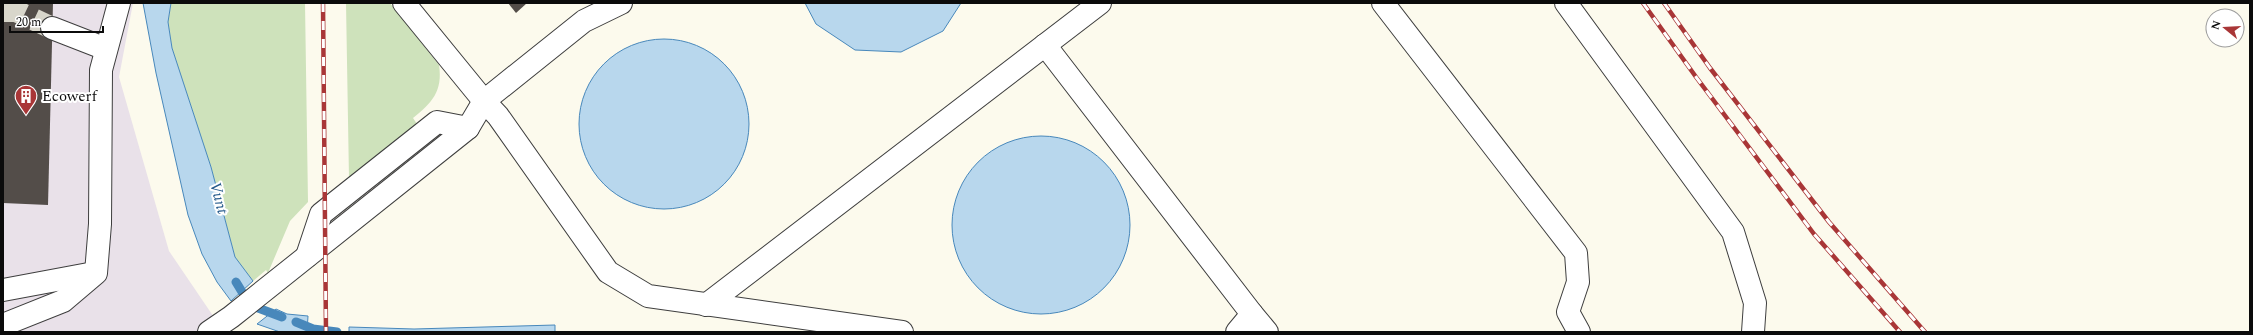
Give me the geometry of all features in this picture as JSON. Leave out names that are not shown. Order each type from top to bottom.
[{"type":"lane","points":[[3,325],[63,301],[96,273],[100,224],[101,70],[118,3]]},
{"type":"lane","points":[[404,3],[498,116],[608,272],[648,296],[902,332]]},
{"type":"lane","points":[[209,332],[231,317],[468,128],[484,101],[584,21],[621,3]]},
{"type":"lane","points":[[706,305],[1100,3]]},
{"type":"lane","points":[[1383,3],[1576,253],[1578,282],[1568,312],[1579,332]]},
{"type":"lane","points":[[1566,3],[1733,232],[1755,304],[1753,332]]},
{"type":"lane","points":[[52,28],[106,49]]},
{"type":"lane","points":[[1045,45],[1267,332]]},
{"type":"lane","points":[[3,290],[96,273]]},
{"type":"lane","points":[[1237,332],[1252,314]]},
{"type":"shaded area","points":[[3,3],[133,3],[119,77],[169,251],[224,332],[3,332]]},
{"type":"green space","points":[[305,3],[308,202],[290,221],[268,273],[266,270],[253,281],[235,257],[211,167],[172,48],[168,22],[171,4]]},
{"type":"green space","points":[[346,3],[390,3],[439,65],[440,74],[438,89],[435,96],[426,107],[413,118],[417,124],[349,179]]},
{"type":"water","points":[[143,3],[171,3],[168,22],[172,48],[211,167],[235,257],[253,281],[231,301],[217,282],[202,254],[188,215],[156,73]]},
{"type":"water","points":[[805,3],[961,3],[943,31],[901,52],[855,50],[816,24]]},
{"type":"water","points":[[664,39],[689,43],[704,49],[724,64],[739,84],[747,107],[749,124],[745,149],[739,164],[724,184],[704,199],[681,207],[664,209],[639,205],[624,199],[604,184],[589,164],[581,141],[579,124],[583,99],[589,84],[604,64],[624,49],[647,41]]},
{"type":"water","points":[[1041,136],[1058,138],[1075,143],[1090,151],[1104,162],[1115,176],[1123,191],[1128,208],[1130,225],[1128,242],[1123,259],[1115,274],[1104,288],[1090,299],[1075,307],[1058,312],[1041,314],[1024,312],[1007,307],[992,299],[978,288],[967,274],[959,259],[954,242],[952,225],[954,208],[959,191],[967,176],[978,162],[992,151],[1007,143],[1024,138]]},
{"type":"water","points":[[276,309],[287,314],[308,316],[307,332],[280,332],[257,324]]},
{"type":"water","points":[[555,325],[555,332],[349,332],[349,327],[414,329]]},
{"type":"building","name":"Ecowerf","points":[[3,3],[53,3],[48,205],[3,203]]},
{"type":"building","points":[[508,3],[527,3],[516,13]]},
{"type":"waterway","name":"Vunt","points":[[236,282],[250,305],[282,317]]},
{"type":"waterway","name":"Vunt","points":[[296,322],[313,329],[337,332]]},
{"type":"tunnel","points":[[3,11],[16,11],[52,28]]},
{"type":"railway","points":[[323,3],[326,332]]},
{"type":"railway","points":[[1643,3],[1696,77],[1814,234],[1900,332]]},
{"type":"railway","points":[[1664,3],[1710,68],[1829,222],[1925,332]]},
{"type":"place","name":"Ecowerf","points":[[26,116]]}]
